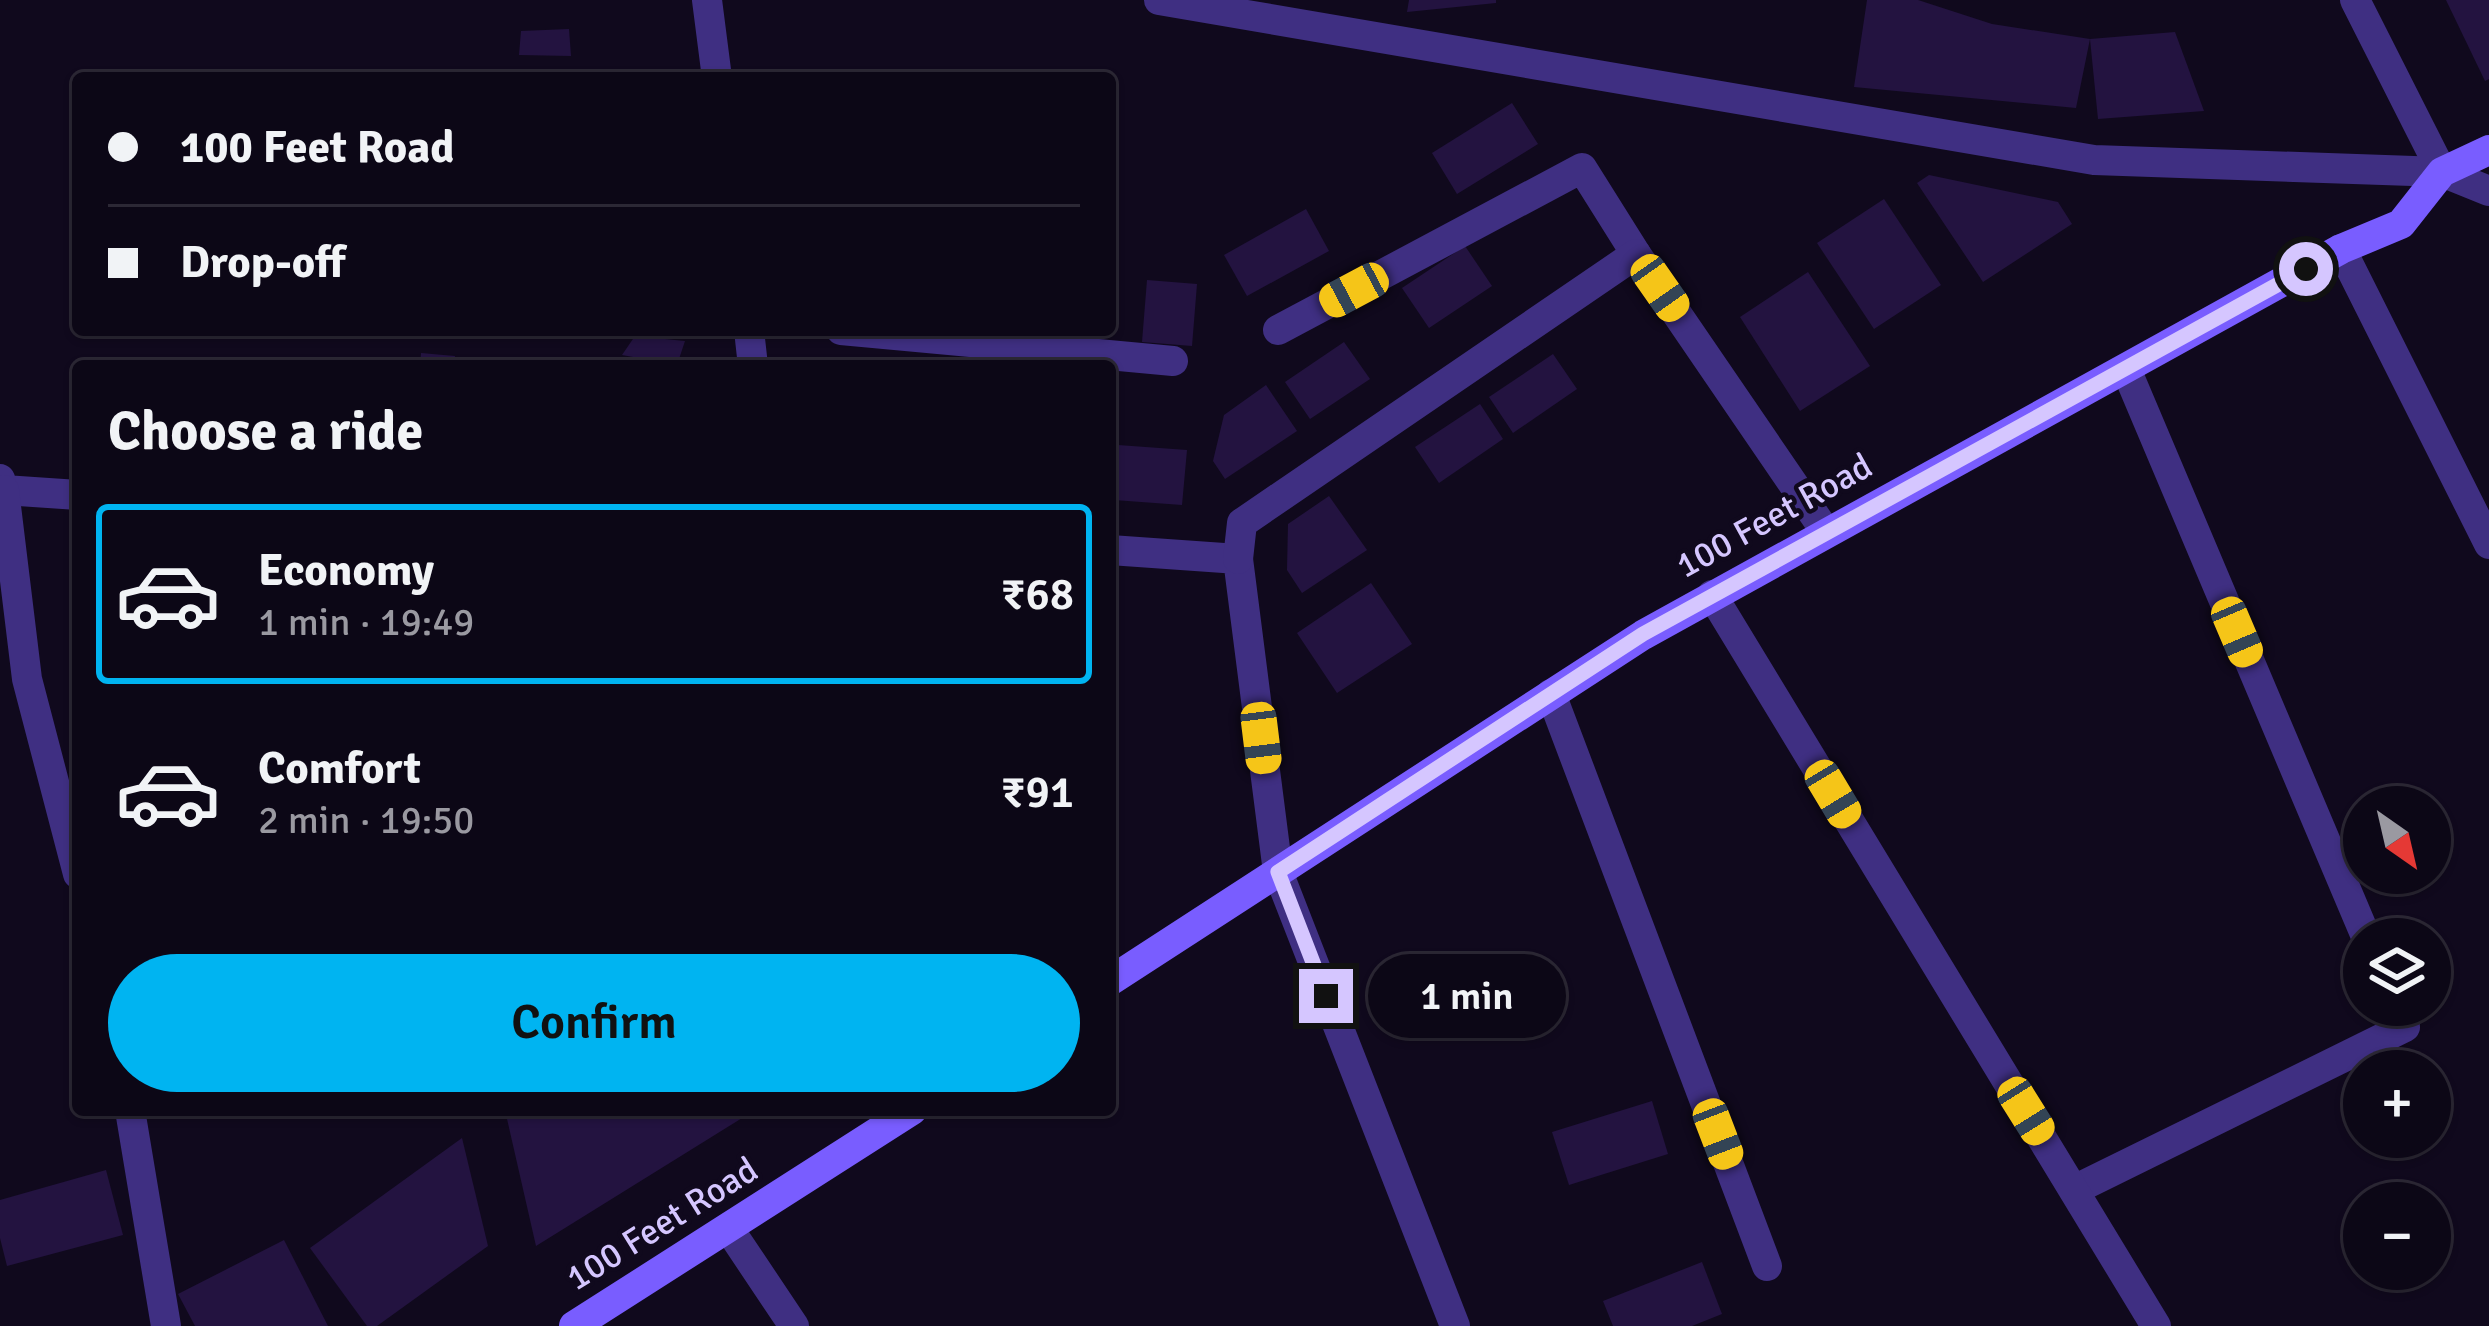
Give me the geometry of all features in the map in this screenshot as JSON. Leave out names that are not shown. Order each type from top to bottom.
[{"type":"main road","name":"100 Feet Road","points":[[1118,970],[1712,595],[2341,249],[2401,224],[2442,172],[2489,150]]},
{"type":"main road","name":"100 Feet Road","points":[[590,1322],[903,1116]]},
{"type":"street","points":[[707,0],[716,72]]},
{"type":"street","points":[[1159,0],[2094,160],[2442,172],[2489,191]]},
{"type":"street","points":[[2355,0],[2442,172]]},
{"type":"street","points":[[1278,330],[1582,168],[1826,532]]},
{"type":"street","points":[[2341,249],[2489,544]]},
{"type":"street","points":[[1455,1326],[1278,872],[1238,559],[1242,523],[1636,254]]},
{"type":"street","points":[[875,336],[981,355],[1173,361]]},
{"type":"street","points":[[2126,369],[2358,918]]},
{"type":"street","points":[[72,494],[2,485],[27,679],[72,851]]},
{"type":"street","points":[[1116,550],[1238,559]]},
{"type":"street","points":[[1712,595],[2156,1326]]},
{"type":"street","points":[[1551,694],[1767,1266]]},
{"type":"street","points":[[2074,1190],[2405,1026]]},
{"type":"street","points":[[131,1116],[166,1326]]},
{"type":"street","points":[[729,1229],[794,1326]]},
{"type":"building","points":[[1409,0],[1496,0],[1496,3],[1407,12]]},
{"type":"building","points":[[1867,0],[1918,0],[1992,24],[2090,39],[2076,108],[1854,87]]},
{"type":"building","points":[[2446,0],[2489,0],[2489,79],[2485,81]]},
{"type":"building","points":[[569,29],[571,56],[519,55],[521,31]]},
{"type":"building","points":[[2175,32],[2204,111],[2098,119],[2090,39]]},
{"type":"building","points":[[1512,103],[1538,144],[1457,194],[1432,153]]},
{"type":"building","points":[[1929,175],[2058,202],[2072,224],[1983,282],[1917,183]]},
{"type":"building","points":[[1884,199],[1941,285],[1874,329],[1817,243]]},
{"type":"building","points":[[1306,209],[1329,251],[1247,296],[1224,255]]},
{"type":"building","points":[[1465,246],[1492,286],[1429,328],[1402,288]]},
{"type":"building","points":[[1808,272],[1870,366],[1800,411],[1740,317]]},
{"type":"building","points":[[1147,280],[1197,284],[1192,346],[1142,342]]},
{"type":"building","points":[[635,336],[685,341],[679,360],[622,355]]},
{"type":"building","points":[[1344,342],[1370,379],[1310,419],[1285,382]]},
{"type":"building","points":[[421,353],[455,356],[455,360],[420,360]]},
{"type":"building","points":[[1553,354],[1577,389],[1513,433],[1489,397]]},
{"type":"building","points":[[1266,385],[1297,431],[1225,479],[1213,461],[1224,415]]},
{"type":"building","points":[[1480,404],[1503,439],[1439,483],[1415,447]]},
{"type":"building","points":[[1118,445],[1187,450],[1182,505],[1116,500]]},
{"type":"building","points":[[1329,496],[1367,550],[1302,593],[1287,570],[1288,524]]},
{"type":"building","points":[[1371,583],[1412,644],[1337,693],[1297,633]]},
{"type":"building","points":[[1652,1101],[1668,1154],[1569,1185],[1552,1132]]},
{"type":"building","points":[[506,1116],[745,1116],[536,1246]]},
{"type":"building","points":[[462,1138],[488,1246],[377,1326],[367,1326],[310,1248]]},
{"type":"building","points":[[106,1170],[123,1235],[7,1266],[0,1238],[0,1200]]},
{"type":"building","points":[[284,1240],[328,1326],[195,1326],[178,1294]]},
{"type":"building","points":[[1702,1262],[1722,1314],[1692,1326],[1613,1326],[1603,1301]]},
{"type":"route","points":[[1326,996],[1278,872],[1643,634],[2306,269]]}]
